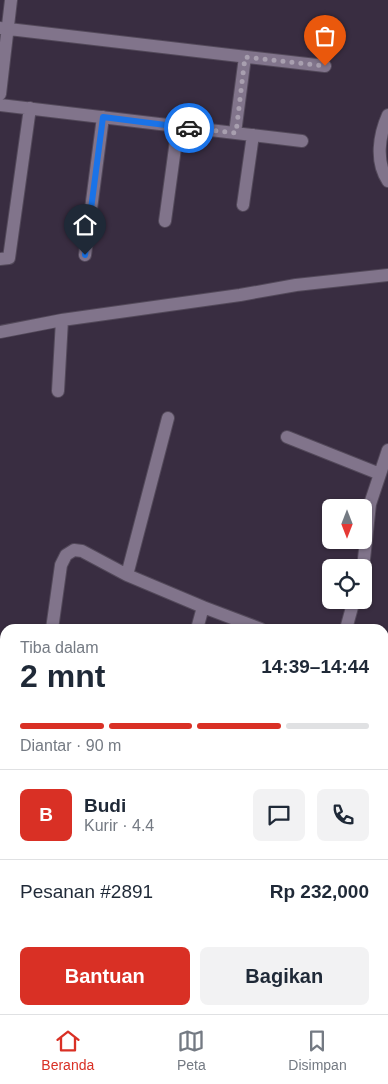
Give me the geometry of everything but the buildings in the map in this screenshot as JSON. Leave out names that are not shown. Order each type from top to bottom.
[{"type":"street","points":[[0,94],[4,28],[11,0]]},
{"type":"street","points":[[4,28],[325,66]]},
{"type":"street","points":[[236,133],[245,57]]},
{"type":"street","points":[[0,105],[302,141]]},
{"type":"street","points":[[0,259],[9,258],[30,108]]},
{"type":"street","points":[[388,115],[382,128],[379,158],[384,176],[388,181]]},
{"type":"street","points":[[85,255],[103,117]]},
{"type":"street","points":[[165,221],[178,126]]},
{"type":"street","points":[[243,205],[253,135]]},
{"type":"street","points":[[0,332],[62,320],[175,305],[296,285],[388,275]]},
{"type":"street","points":[[58,392],[62,320]]},
{"type":"street","points":[[127,575],[168,418]]},
{"type":"street","points":[[287,437],[380,474]]},
{"type":"street","points":[[364,559],[370,504],[388,450]]},
{"type":"street","points":[[53,624],[61,565],[66,555],[74,550],[82,551],[127,575],[248,624]]},
{"type":"street","points":[[198,624],[203,607]]},
{"type":"street","points":[[347,624],[352,609]]},
{"type":"way so far","points":[[189,128],[236,133],[245,57],[325,66]]},
{"type":"route","points":[[85,255],[103,117],[189,128]]}]
